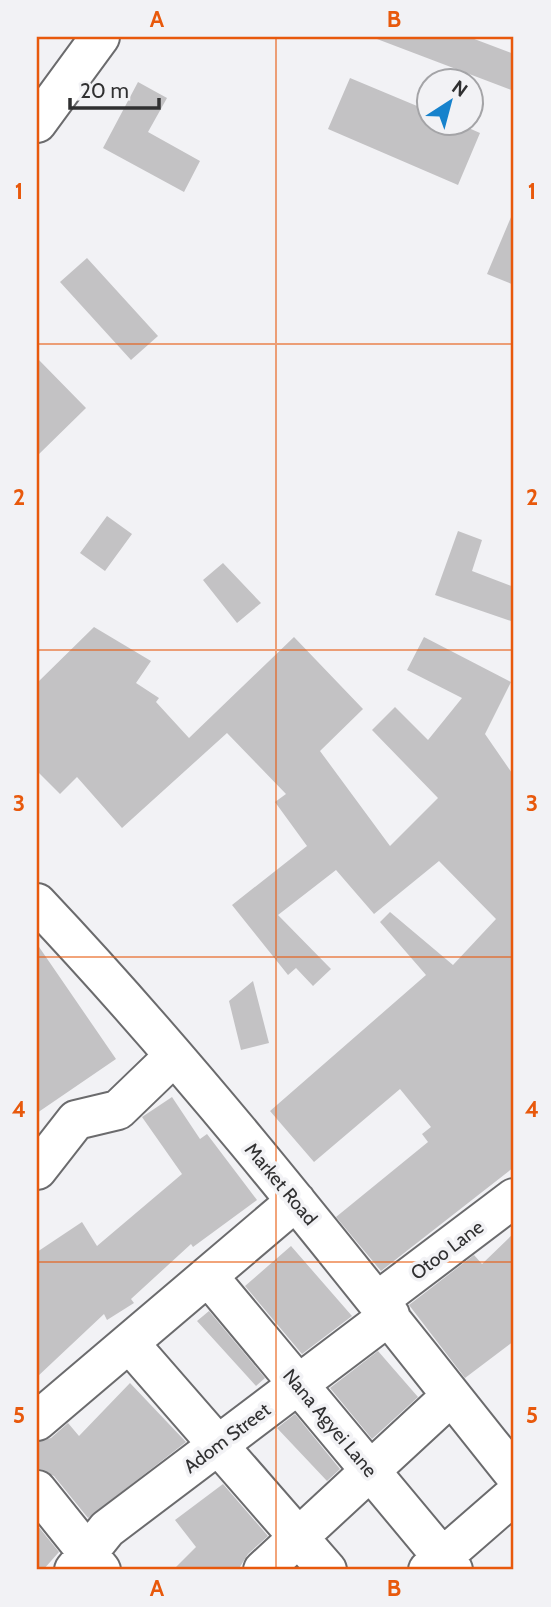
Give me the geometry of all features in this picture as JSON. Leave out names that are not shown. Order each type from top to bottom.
[{"type":"street","points":[[37,123],[100,37]]},
{"type":"street","name":"Market Road","points":[[37,903],[124,995],[384,1308],[514,1474]]},
{"type":"street","points":[[37,1170],[76,1120],[118,1110],[174,1056]]},
{"type":"street","name":"Otoo Lane","points":[[384,1308],[514,1198]]},
{"type":"street","points":[[37,1421],[296,1201]]},
{"type":"street","name":"Nana Agyei Lane","points":[[208,1276],[370,1471],[441,1566]]},
{"type":"street","name":"Adom Street","points":[[87,1565],[107,1530],[298,1385],[384,1308]]},
{"type":"street","points":[[129,1343],[327,1570]]},
{"type":"street","points":[[263,1570],[451,1396]]},
{"type":"street","points":[[37,1490],[87,1565]]},
{"type":"street","points":[[441,1566],[514,1495]]},
{"type":"building","points":[[469,37],[514,54],[514,91],[484,80],[484,66],[448,66],[377,39]]},
{"type":"building","points":[[350,78],[414,105],[414,136],[479,136],[458,185],[328,129]]},
{"type":"building","points":[[138,82],[167,98],[148,132],[200,161],[184,192],[103,148]]},
{"type":"building","points":[[514,210],[514,285],[487,274]]},
{"type":"building","points":[[87,258],[158,336],[131,360],[60,282]]},
{"type":"building","points":[[37,358],[86,408],[37,456]]},
{"type":"building","points":[[107,516],[132,534],[105,571],[80,553]]},
{"type":"building","points":[[458,531],[482,540],[472,571],[514,587],[514,622],[435,595]]},
{"type":"building","points":[[223,563],[261,603],[237,623],[203,580]]},
{"type":"building","points":[[94,627],[151,661],[136,683],[159,698],[156,702],[189,738],[294,637],[363,709],[320,751],[390,846],[438,798],[372,730],[395,707],[428,740],[462,698],[407,670],[424,637],[511,682],[485,734],[514,776],[514,1167],[381,1271],[336,1217],[428,1142],[422,1134],[431,1127],[400,1089],[314,1162],[270,1111],[426,975],[380,922],[390,912],[453,965],[496,919],[439,861],[374,914],[336,870],[278,915],[331,969],[313,986],[296,968],[288,975],[232,905],[307,846],[275,802],[286,794],[227,733],[122,828],[77,777],[60,794],[37,771],[37,683]]},
{"type":"building","points":[[37,944],[116,1059],[37,1113]]},
{"type":"building","points":[[253,981],[269,1043],[241,1050],[229,1001]]},
{"type":"building","points":[[172,1097],[200,1139],[207,1134],[257,1200],[193,1247],[191,1244],[131,1299],[134,1303],[107,1320],[104,1314],[37,1377],[37,1252],[82,1222],[97,1246],[182,1174],[142,1117]]},
{"type":"building","points":[[514,1233],[514,1341],[465,1378],[409,1305],[474,1255],[482,1264]]},
{"type":"building","points":[[291,1246],[352,1316],[302,1354],[245,1286]]},
{"type":"building","points":[[209,1311],[265,1378],[256,1386],[197,1321]]},
{"type":"building","points":[[378,1351],[418,1397],[372,1439],[330,1388]]},
{"type":"building","points":[[130,1383],[186,1442],[88,1518],[54,1476],[37,1469],[37,1442],[51,1438],[68,1423],[79,1436]]},
{"type":"building","points":[[295,1414],[340,1469],[327,1481],[277,1428]]},
{"type":"building","points":[[223,1484],[268,1536],[248,1554],[238,1570],[173,1570],[196,1547],[175,1520]]},
{"type":"building","points":[[37,1525],[59,1552],[43,1570],[37,1570]]}]
